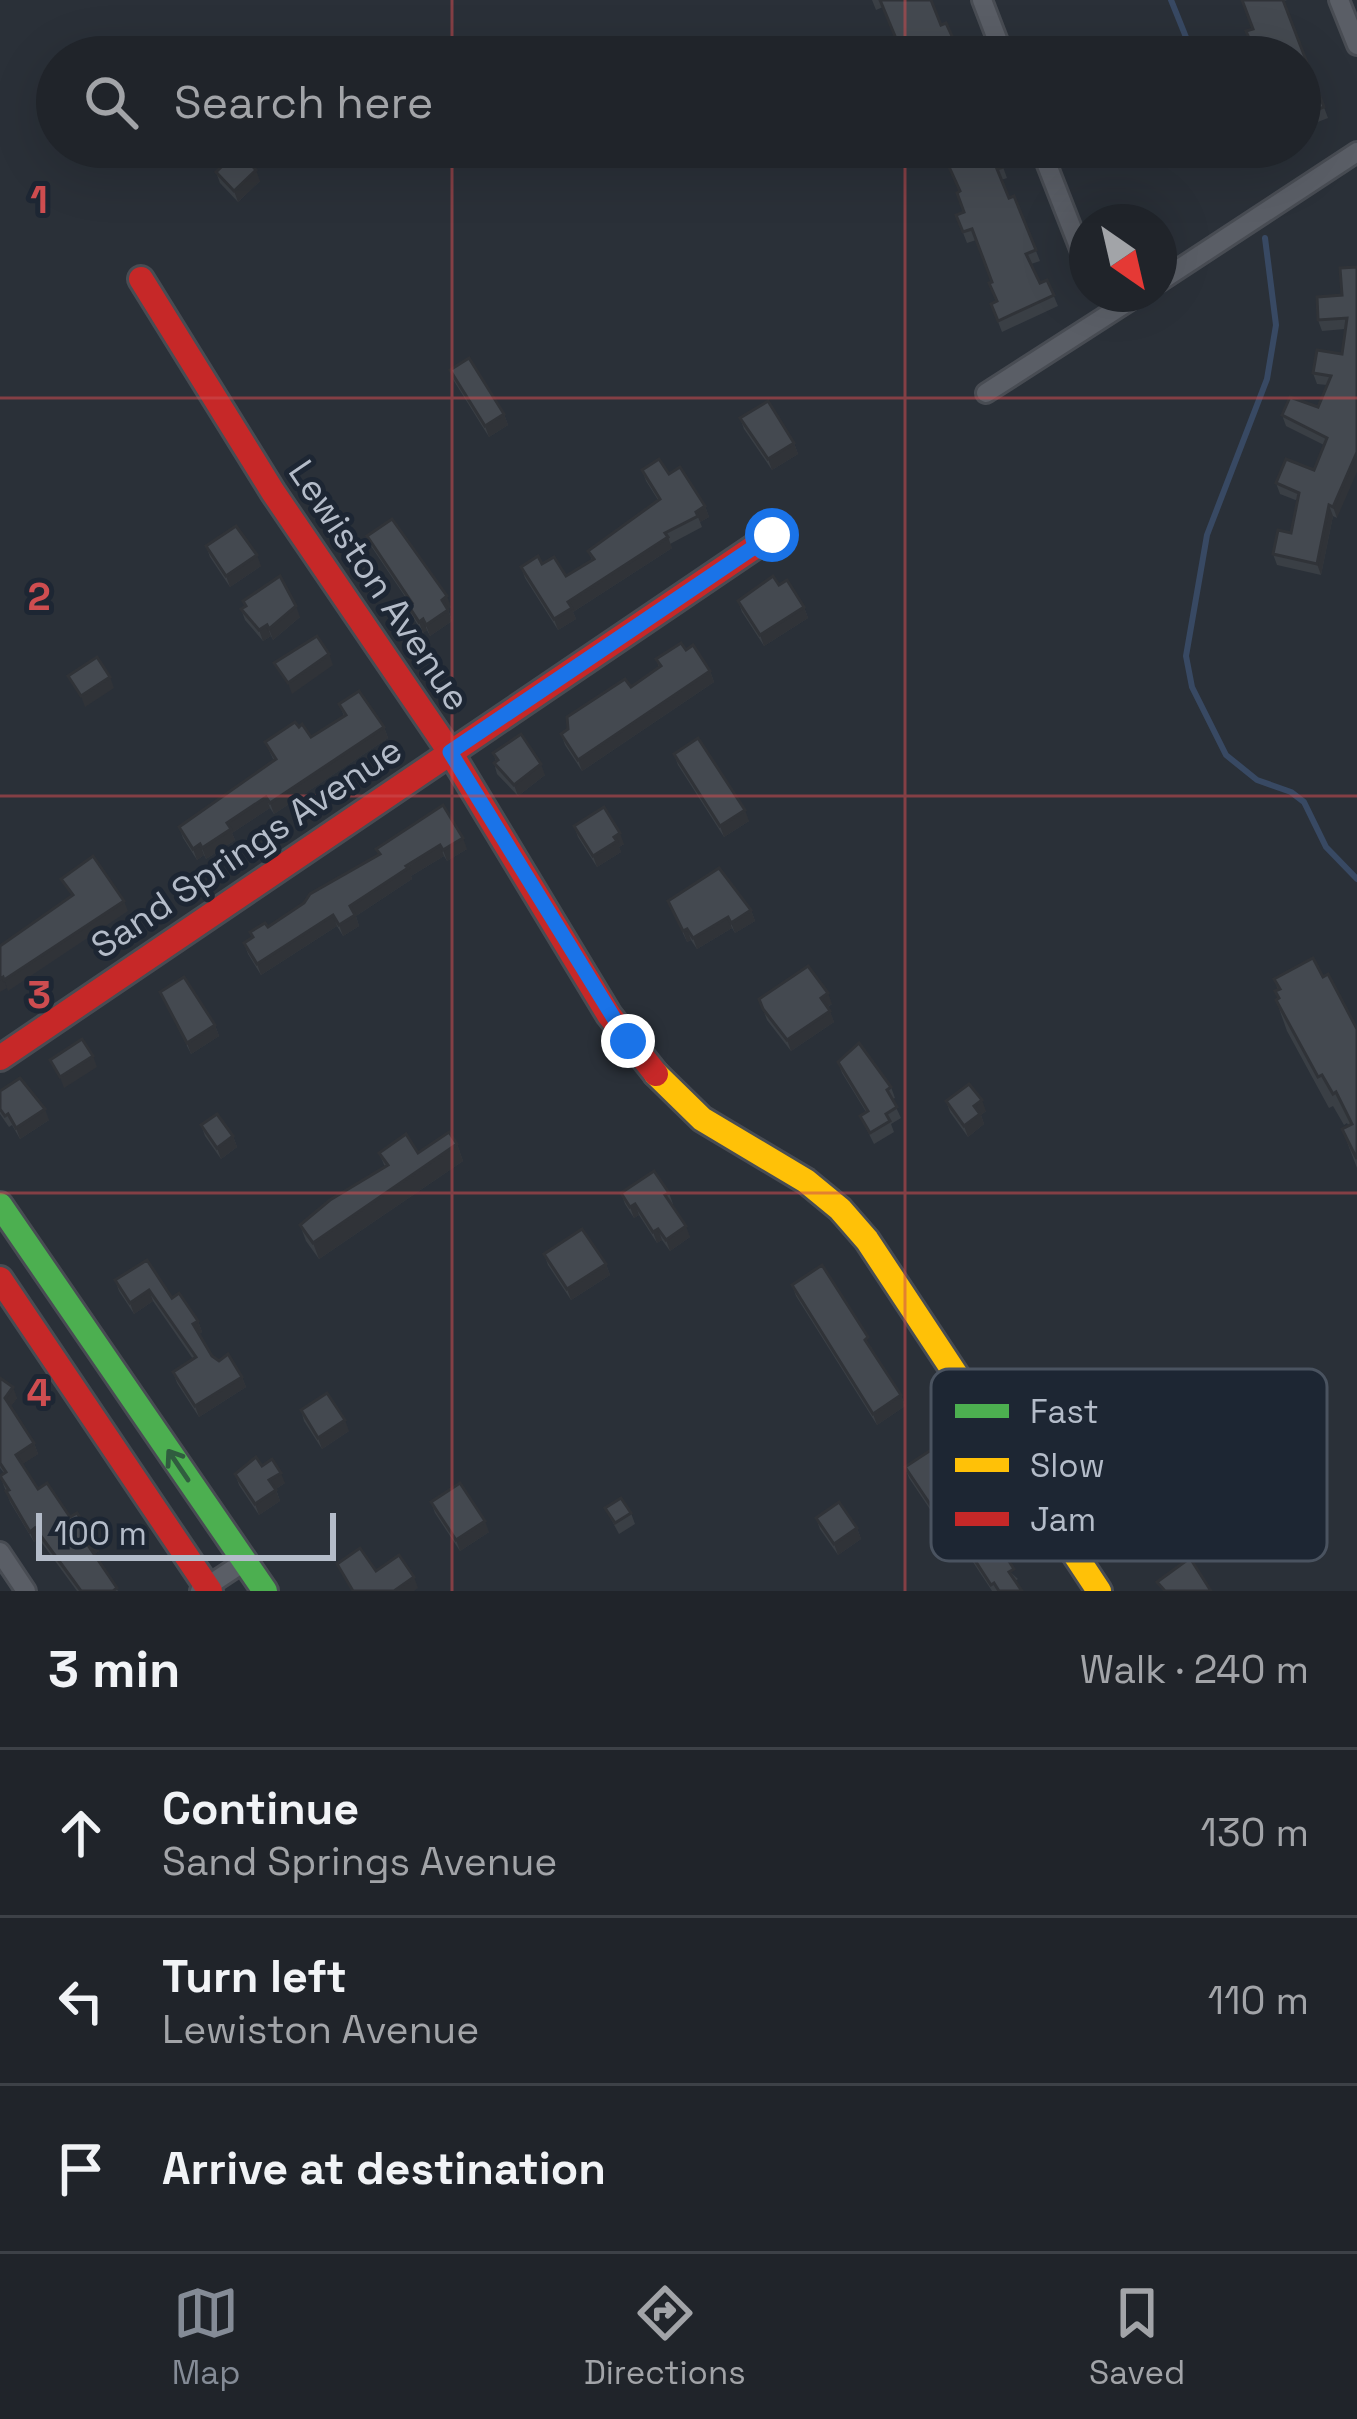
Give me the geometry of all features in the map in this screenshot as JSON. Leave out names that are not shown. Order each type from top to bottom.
[{"type":"street","points":[[982,0],[996,36]]},
{"type":"street","points":[[1339,0],[1357,45]]},
{"type":"street","points":[[1177,270],[1357,152]]},
{"type":"street","points":[[1048,168],[1069,221]]},
{"type":"street","name":"Lewiston Avenue","points":[[141,279],[273,492],[450,752],[609,1015],[645,1064],[702,1119],[806,1181],[840,1209],[867,1240],[952,1369]]},
{"type":"street","points":[[1105,312],[1106,316]]},
{"type":"street","points":[[986,393],[1112,312]]},
{"type":"street","name":"Sand Springs Avenue","points":[[0,1058],[772,535]]},
{"type":"street","points":[[0,1204],[265,1591]]},
{"type":"street","points":[[0,1279],[206,1589],[244,1562]]},
{"type":"street","points":[[0,1552],[26,1591]]},
{"type":"street","name":"Lewiston Avenue","points":[[1079,1561],[1099,1591]]},
{"type":"building","points":[[880,0],[931,0],[941,25],[946,23],[952,36],[895,36]]},
{"type":"building","points":[[1242,0],[1283,0],[1297,36],[1248,36],[1246,31],[1253,29]]},
{"type":"building","points":[[220,168],[256,170],[234,191],[216,172]]},
{"type":"building","points":[[950,168],[1000,168],[1009,198],[1014,196],[1036,250],[1026,254],[1040,283],[1047,280],[1054,295],[998,321],[991,304],[997,301],[992,282],[972,229],[963,232],[956,215],[964,212]]},
{"type":"building","points":[[1357,267],[1357,452],[1333,507],[1329,505],[1317,564],[1273,554],[1278,530],[1291,533],[1299,493],[1276,483],[1286,459],[1314,470],[1327,438],[1282,415],[1290,397],[1318,407],[1331,376],[1313,373],[1317,350],[1342,354],[1347,318],[1318,320],[1317,297],[1342,295],[1340,268]]},
{"type":"building","points":[[469,358],[504,414],[485,426],[450,370]]},
{"type":"building","points":[[768,401],[794,443],[768,459],[740,418]]},
{"type":"building","points":[[659,459],[669,474],[680,467],[705,506],[696,512],[698,516],[665,533],[668,537],[568,602],[572,608],[554,619],[521,567],[538,556],[542,564],[554,557],[566,576],[594,559],[588,551],[660,499],[642,470]]},
{"type":"building","points":[[392,519],[447,596],[442,600],[448,610],[426,625],[423,619],[419,622],[408,605],[412,603],[367,536]]},
{"type":"building","points":[[236,526],[257,555],[226,576],[206,546]]},
{"type":"building","points":[[280,576],[296,606],[269,629],[267,625],[259,630],[241,609],[246,606],[243,601]]},
{"type":"building","points":[[773,576],[779,585],[787,580],[804,607],[760,635],[738,601]]},
{"type":"building","points":[[317,636],[329,654],[288,683],[274,663]]},
{"type":"building","points":[[681,643],[686,650],[693,645],[710,671],[578,760],[561,734],[568,729],[567,717],[625,679],[631,687],[661,666],[656,659]]},
{"type":"building","points":[[97,657],[110,677],[81,696],[68,676]]},
{"type":"building","points":[[359,691],[384,727],[270,803],[266,797],[227,823],[231,829],[193,849],[179,827],[276,759],[265,742],[295,722],[311,737],[346,715],[339,704]]},
{"type":"building","points":[[521,734],[541,764],[514,785],[494,763],[498,760],[493,753]]},
{"type":"building","points":[[698,738],[745,810],[720,826],[674,754]]},
{"type":"building","points":[[443,805],[463,838],[443,850],[440,845],[406,866],[350,906],[355,915],[339,925],[333,915],[257,964],[244,943],[253,937],[250,932],[265,923],[268,927],[310,894],[380,854],[376,849]]},
{"type":"building","points":[[604,807],[620,833],[614,837],[617,841],[593,856],[574,826]]},
{"type":"building","points":[[93,856],[124,901],[0,979],[0,946],[73,895],[61,879]]},
{"type":"building","points":[[719,868],[751,910],[731,923],[728,917],[693,938],[687,929],[683,931],[668,901]]},
{"type":"building","points":[[1313,958],[1323,977],[1328,974],[1357,1029],[1357,1159],[1342,1129],[1352,1124],[1336,1092],[1322,1075],[1318,1077],[1276,1000],[1275,991],[1280,989],[1274,979]]},
{"type":"building","points":[[808,966],[828,993],[821,998],[830,1011],[787,1040],[759,999]]},
{"type":"building","points":[[184,977],[215,1025],[187,1043],[160,992]]},
{"type":"building","points":[[82,1039],[93,1056],[60,1077],[50,1060]]},
{"type":"building","points":[[859,1043],[891,1087],[887,1090],[897,1107],[886,1114],[890,1121],[870,1133],[860,1116],[868,1111],[838,1062]]},
{"type":"building","points":[[20,1078],[45,1109],[16,1128],[0,1109],[0,1091]]},
{"type":"building","points":[[969,1084],[982,1100],[974,1106],[980,1114],[964,1126],[946,1101]]},
{"type":"building","points":[[217,1114],[233,1136],[217,1148],[201,1125]]},
{"type":"building","points":[[449,1132],[457,1144],[313,1243],[300,1225],[330,1200],[388,1165],[379,1153],[406,1134],[418,1153]]},
{"type":"building","points":[[654,1171],[686,1226],[666,1240],[658,1229],[653,1232],[635,1204],[630,1207],[621,1193]]},
{"type":"building","points":[[582,1229],[606,1264],[567,1289],[544,1254]]},
{"type":"building","points":[[147,1260],[172,1298],[179,1293],[198,1321],[193,1324],[212,1356],[219,1361],[228,1354],[242,1377],[195,1406],[173,1372],[196,1357],[149,1290],[130,1303],[115,1280]]},
{"type":"building","points":[[822,1265],[901,1395],[873,1414],[792,1285]]},
{"type":"building","points":[[0,1378],[13,1387],[5,1398],[34,1443],[16,1455],[38,1489],[47,1483],[70,1517],[77,1513],[95,1540],[88,1545],[117,1588],[113,1591],[81,1591],[35,1528],[30,1532],[6,1491],[0,1476],[6,1472],[0,1463]]},
{"type":"building","points":[[327,1393],[345,1420],[318,1438],[301,1410]]},
{"type":"building","points":[[931,1450],[931,1506],[905,1467]]},
{"type":"building","points":[[256,1457],[262,1466],[272,1459],[281,1473],[269,1480],[276,1490],[255,1504],[235,1474]]},
{"type":"building","points":[[460,1483],[485,1521],[456,1540],[431,1502]]},
{"type":"building","points":[[621,1498],[631,1513],[615,1523],[605,1508]]},
{"type":"building","points":[[839,1502],[857,1528],[834,1544],[816,1518]]},
{"type":"building","points":[[360,1548],[376,1571],[399,1555],[414,1577],[394,1591],[353,1591],[337,1564]]},
{"type":"building","points":[[975,1561],[1009,1561],[1014,1569],[1009,1572],[1022,1591],[999,1591]]},
{"type":"building","points":[[1192,1561],[1211,1591],[1165,1591],[1157,1582]]},
{"type":"waterway","points":[[1171,0],[1186,36]]},
{"type":"waterway","points":[[1265,238],[1276,325],[1267,379],[1207,535],[1186,656],[1192,687],[1226,755],[1257,780],[1304,802],[1326,847],[1357,879]]},
{"type":"traffic: fast","points":[[0,1205],[265,1591]]},
{"type":"traffic: slow","points":[[656,1074],[702,1119],[806,1181],[840,1209],[867,1240],[952,1369]]},
{"type":"traffic: slow","points":[[1079,1561],[1099,1591]]},
{"type":"traffic: jam","points":[[141,279],[273,492],[450,752],[609,1015],[656,1074]]},
{"type":"traffic: jam","points":[[0,1058],[772,535]]},
{"type":"traffic: jam","points":[[0,1279],[210,1591]]},
{"type":"route","points":[[628,1041],[450,752],[772,535]]}]
